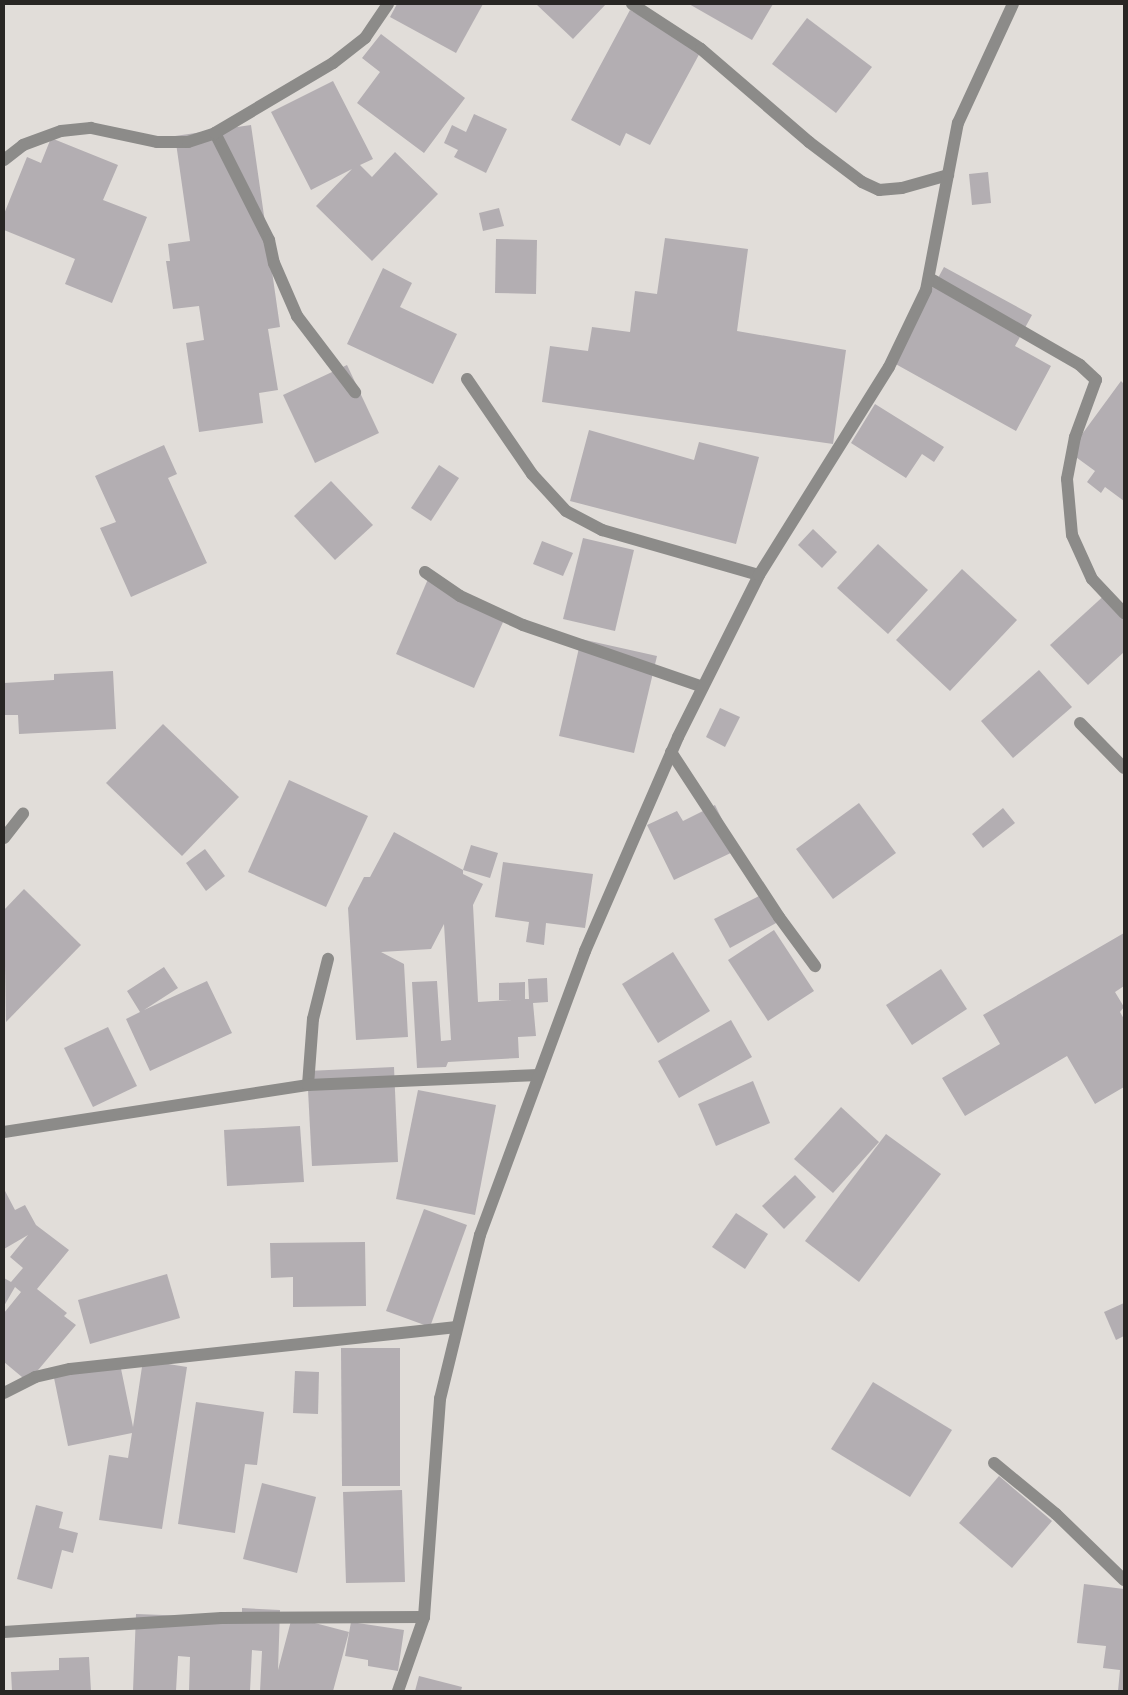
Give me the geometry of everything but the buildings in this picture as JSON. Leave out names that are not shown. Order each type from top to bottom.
[{"type":"street","points":[[4,160],[23,144],[61,131],[92,128],[157,142],[188,142],[215,133],[333,63],[365,38],[388,4]]},
{"type":"street","points":[[632,4],[701,49],[809,142],[862,182],[879,190],[902,188],[948,175]]},
{"type":"street","points":[[398,1691],[424,1617],[440,1399],[480,1235],[585,951],[671,752],[759,575],[889,366],[929,278],[958,123],[1013,4]]},
{"type":"street","points":[[215,133],[269,240],[274,263],[296,316],[355,392]]},
{"type":"street","points":[[929,278],[1080,366],[1096,380],[1075,437],[1067,479],[1072,535],[1092,579],[1124,613]]},
{"type":"street","points":[[467,379],[532,474],[566,511],[602,530],[759,575]]},
{"type":"street","points":[[425,572],[460,596],[523,625],[703,687]]},
{"type":"street","points":[[1080,723],[1124,768]]},
{"type":"street","points":[[671,752],[779,917],[815,966]]},
{"type":"street","points":[[4,838],[23,814]]},
{"type":"street","points":[[308,1086],[313,1018],[328,959]]},
{"type":"street","points":[[4,1132],[308,1086],[539,1074]]},
{"type":"street","points":[[4,1393],[35,1378],[70,1369],[457,1327]]},
{"type":"street","points":[[994,1462],[1056,1514],[1124,1580]]},
{"type":"street","points":[[4,1632],[222,1618],[424,1617]]}]
